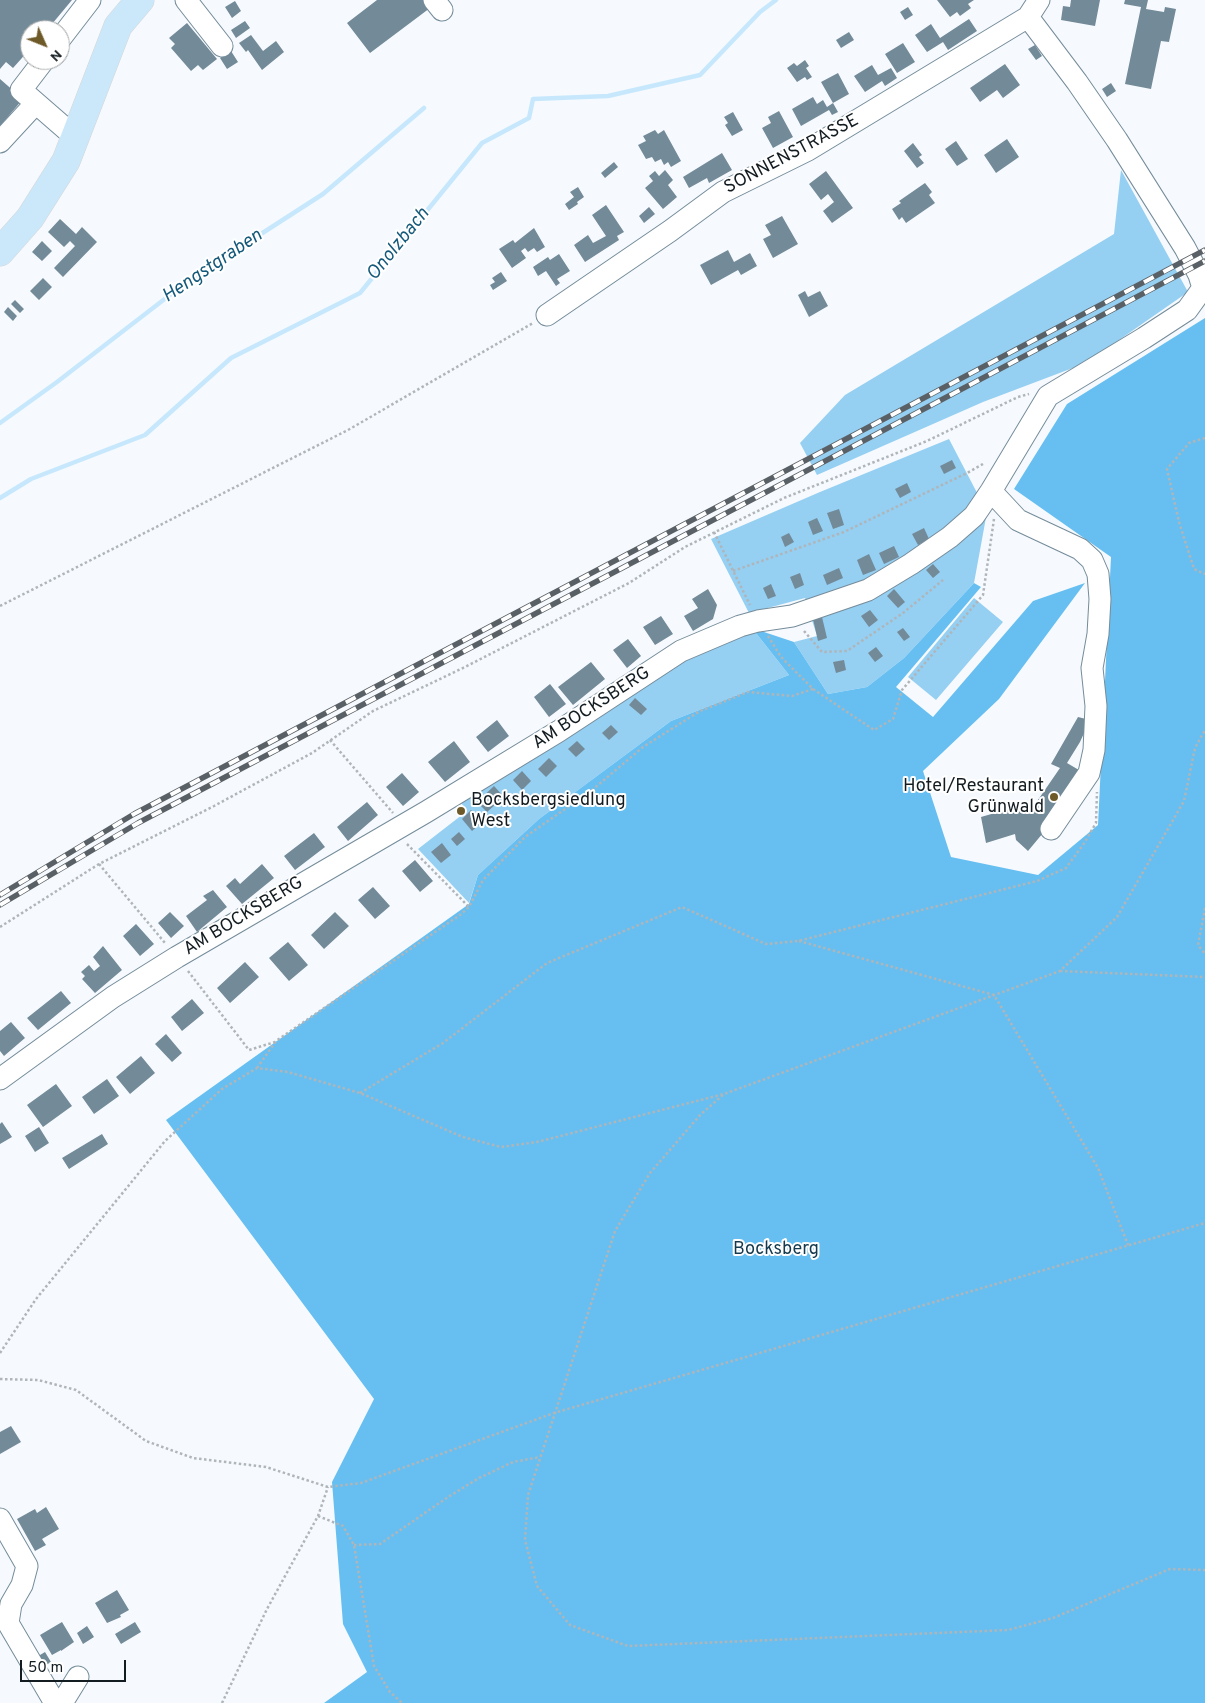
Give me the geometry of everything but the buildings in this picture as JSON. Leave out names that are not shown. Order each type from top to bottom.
[{"type":"main road","points":[[0,252],[30,218],[66,161],[118,26],[140,0]]},
{"type":"street","points":[[70,26],[90,0]]},
{"type":"street","points":[[186,0],[222,46]]},
{"type":"street","points":[[1034,8],[1077,82],[1117,140],[1185,248],[1199,275],[1203,288],[1187,310],[1048,396]]},
{"type":"street","name":"SONNENSTRASSE","points":[[547,315],[670,231],[723,192],[808,150],[1034,8]]},
{"type":"street","points":[[36,70],[21,90],[75,137]]},
{"type":"street","points":[[0,142],[36,103]]},
{"type":"street","name":"AM BOCKSBERG","points":[[0,1080],[113,997],[176,957],[559,731],[681,651],[740,626],[758,621],[792,616],[868,590],[911,564],[950,537],[974,516],[992,491],[1048,396]]},
{"type":"street","points":[[992,491],[1018,520],[1080,549],[1092,560],[1098,574],[1100,600],[1098,634],[1092,668],[1096,706],[1094,750],[1088,773],[1051,830]]},
{"type":"street","points":[[0,1519],[26,1566],[22,1585],[11,1604],[8,1622],[55,1703]]},
{"type":"street","points":[[62,1703],[78,1677]]},
{"type":"path","points":[[0,606],[348,430],[547,315]]},
{"type":"path","points":[[0,927],[99,864],[222,802],[312,753],[373,711],[463,668],[629,583],[685,547],[714,532],[784,498],[927,441],[1018,397],[1033,393],[1048,396]]},
{"type":"path","points":[[1205,438],[1189,443],[1167,469],[1179,522],[1194,569],[1205,574]]},
{"type":"path","points":[[733,571],[844,532],[983,464]]},
{"type":"path","points":[[714,532],[758,621],[781,657],[813,690],[874,730],[893,719],[902,690],[982,595],[995,512],[992,491]]},
{"type":"path","points":[[792,616],[822,652],[847,650],[903,613],[943,580]]},
{"type":"path","points":[[99,864],[176,957],[249,1050],[276,1041],[469,907],[483,880],[525,837],[591,791],[644,747],[700,711],[748,692],[792,696],[813,690]]},
{"type":"path","points":[[257,1068],[288,1072],[360,1093],[463,1138],[501,1147],[537,1142],[724,1094],[1060,971],[1117,918],[1184,801],[1196,748],[1205,730]]},
{"type":"path","points":[[330,740],[399,827],[469,907]]},
{"type":"path","points":[[360,1093],[443,1043],[547,962],[682,908],[766,944],[798,941],[1037,881],[1066,868],[1083,846],[1096,823],[1097,787]]},
{"type":"path","points":[[1205,908],[1198,945],[1205,954]]},
{"type":"path","points":[[798,941],[994,996],[1098,1168],[1128,1245]]},
{"type":"path","points":[[1060,971],[1205,977]]},
{"type":"path","points":[[0,1353],[36,1299],[164,1141],[222,1089],[257,1068],[276,1041]]},
{"type":"path","points":[[724,1094],[701,1114],[650,1172],[615,1231],[528,1495],[525,1540],[537,1586],[570,1625],[628,1646],[1008,1630],[1053,1618],[1170,1569],[1205,1570]]},
{"type":"path","points":[[0,1379],[38,1380],[76,1390],[146,1441],[193,1458],[266,1467],[328,1487],[360,1483],[554,1413],[1205,1223]]},
{"type":"path","points":[[354,1545],[380,1544],[479,1478],[513,1462],[540,1457]]},
{"type":"path","points":[[222,1703],[267,1609],[318,1516],[328,1487]]},
{"type":"path","points":[[318,1516],[342,1526],[354,1545],[374,1666],[390,1692],[402,1703]]},
{"type":"shaded area","points":[[1121,170],[1188,292],[1086,363],[983,402],[817,475],[800,443],[845,395],[1114,234]]},
{"type":"shaded area","points":[[949,439],[987,512],[974,583],[904,658],[867,687],[828,694],[794,642],[817,636],[805,598],[749,613],[711,539]]},
{"type":"shaded area","points":[[974,598],[1003,622],[936,700],[908,677]]},
{"type":"shaded area","points":[[752,628],[789,675],[671,721],[539,819],[478,875],[469,903],[418,849],[467,811],[459,800],[683,658]]},
{"type":"green space","name":"Bocksberg","points":[[1205,318],[1205,1703],[324,1703],[367,1672],[343,1624],[332,1482],[374,1399],[166,1120],[469,904],[478,875],[539,819],[671,721],[789,675],[752,628],[794,642],[828,694],[867,687],[904,658],[974,583],[981,587],[896,687],[933,717],[1033,601],[1085,583],[999,699],[923,771],[951,857],[1038,875],[1098,825],[1111,557],[1014,489],[1067,404]]},
{"type":"waterway","name":"Onolzbach","points":[[0,498],[31,479],[145,435],[231,358],[360,293],[482,143],[529,118],[533,99],[608,96],[700,75],[760,12],[776,0]]},
{"type":"waterway","name":"Hengstgraben","points":[[0,423],[57,382],[188,281],[323,194],[424,108]]},
{"type":"railway","points":[[0,895],[134,814],[1205,250]]},
{"type":"railway","points":[[0,905],[138,823],[1205,261]]},
{"type":"place","name":"Hotel/Restaurant Grünwald","points":[[1054,797]]},
{"type":"place","name":"Bocksbergsiedlung West","points":[[461,811]]}]
